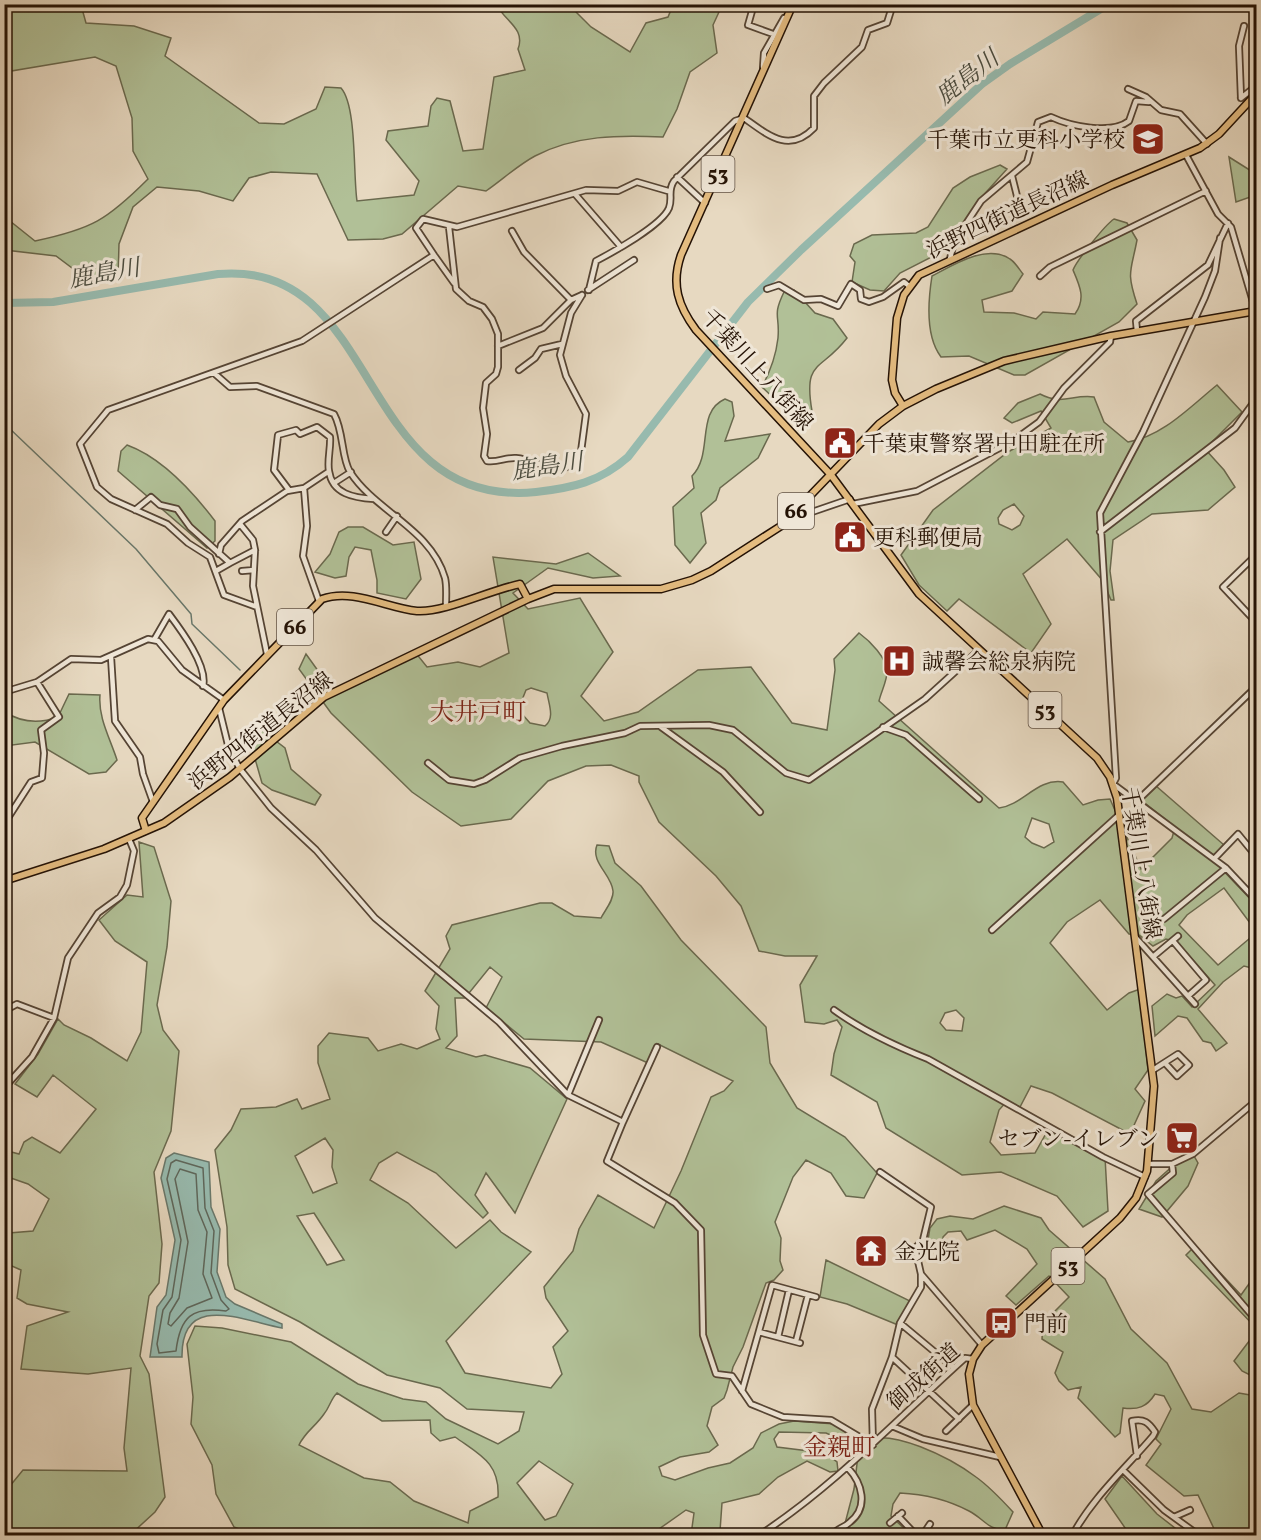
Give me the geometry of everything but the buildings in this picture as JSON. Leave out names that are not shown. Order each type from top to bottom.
[{"type":"main road","name":"千葉川上八街線","points":[[792,7],[681,255],[676,282],[681,309],[707,341],[831,475],[912,586],[1097,758],[1113,784],[1153,1070],[1148,1164]]},
{"type":"main road","name":"浜野四街道長沼線","points":[[903,406],[895,393],[892,380],[897,318],[901,300],[909,286],[925,272],[951,259],[1207,144],[1257,94]]},
{"type":"main road","name":"浜野四街道長沼線","points":[[4,881],[129,839],[164,823],[230,777],[324,697],[528,599],[554,590],[652,590],[680,585],[711,571],[770,535],[879,424],[903,406],[936,389],[1004,361],[1111,336],[1256,312]]},
{"type":"main road","name":"66","points":[[319,601],[332,597],[362,598],[421,611],[520,584],[528,599]]},
{"type":"main road","name":"浜野四街道長沼線","points":[[146,831],[142,818],[224,700],[319,601]]},
{"type":"main road","name":"御成街道","points":[[973,1359],[982,1345],[1120,1218],[1136,1198],[1148,1164]]},
{"type":"main road","name":"53","points":[[973,1359],[969,1384],[973,1406],[1043,1536]]},
{"type":"street","points":[[754,4],[748,25],[773,34]]},
{"type":"street","points":[[856,4],[865,8],[873,4]]},
{"type":"street","points":[[589,290],[596,261],[648,229],[667,211],[670,205],[668,191],[677,177],[735,121],[744,118],[770,136],[794,142],[805,137],[814,128],[814,96],[824,83],[862,47],[868,30],[887,22],[893,6],[886,4]]},
{"type":"street","points":[[762,76],[764,53],[773,34],[792,7]]},
{"type":"street","points":[[1244,26],[1239,46],[1241,98],[1257,86]]},
{"type":"street","points":[[1128,88],[1161,110],[1180,114],[1207,144]]},
{"type":"street","points":[[951,259],[951,247],[961,228],[987,195],[1027,162],[1036,125],[1046,118],[1106,128],[1126,123],[1136,101],[1149,102]]},
{"type":"street","points":[[1186,155],[1218,214],[1231,227],[1256,312]]},
{"type":"street","points":[[1012,176],[1018,200]]},
{"type":"street","points":[[677,177],[705,203]]},
{"type":"street","points":[[582,295],[571,314],[562,344],[560,361],[586,414],[580,459],[556,470],[545,469],[518,458],[492,462],[485,459],[487,434],[483,413],[485,387],[496,374],[498,334],[492,319],[483,307],[459,293],[416,228],[423,219],[449,227],[590,190],[618,191],[637,182],[668,191]]},
{"type":"street","points":[[1040,276],[1050,267],[1206,191]]},
{"type":"street","points":[[575,194],[621,247]]},
{"type":"street","points":[[1137,331],[1136,321],[1208,265],[1228,223]]},
{"type":"street","points":[[449,227],[454,283]]},
{"type":"street","points":[[512,231],[524,252],[571,300]]},
{"type":"street","points":[[1220,238],[1215,271],[1193,323],[1143,432],[1100,513],[1107,598],[1116,778],[1113,784],[1226,868],[1257,900]]},
{"type":"street","points":[[257,607],[224,595],[210,557],[188,543],[173,528],[111,499],[97,487],[80,444],[108,410],[292,345],[434,255]]},
{"type":"street","points":[[498,346],[543,328],[571,300],[634,260]]},
{"type":"street","points":[[767,289],[779,285],[804,300],[821,299],[838,306],[851,284],[860,290],[861,299],[869,302],[884,297],[904,282],[909,286]]},
{"type":"street","points":[[800,506],[809,513],[852,501],[917,491],[1012,441],[1039,422],[1064,388],[1110,342],[1111,336]]},
{"type":"street","points":[[519,370],[541,349],[562,344]]},
{"type":"street","points":[[214,373],[230,387],[257,386],[334,414],[351,472],[374,500],[397,516],[424,542],[445,578],[446,605]]},
{"type":"street","points":[[1100,532],[1235,428],[1257,399]]},
{"type":"street","points":[[289,490],[279,480],[274,470],[278,435],[296,430],[300,434],[316,427],[322,429],[330,437],[328,472],[334,483],[343,494],[374,500]]},
{"type":"street","points":[[219,554],[221,545],[240,524],[289,490],[304,488],[328,472]]},
{"type":"street","points":[[334,483],[351,472]]},
{"type":"street","points":[[304,488],[307,526],[303,556],[319,601]]},
{"type":"street","points":[[135,510],[151,497],[160,505],[177,509],[190,527],[230,563]]},
{"type":"street","points":[[386,532],[397,516]]},
{"type":"street","points":[[240,524],[253,540],[255,550],[253,586],[267,654]]},
{"type":"street","points":[[216,572],[255,550]]},
{"type":"street","points":[[1257,555],[1222,587],[1257,622]]},
{"type":"street","points":[[242,571],[254,570]]},
{"type":"street","points":[[154,640],[169,614],[195,655],[204,676],[203,686]]},
{"type":"street","points":[[4,692],[37,682],[71,659],[101,660],[148,639],[161,644],[182,670],[224,700]]},
{"type":"street","points":[[428,764],[449,780],[474,784],[485,780],[520,758],[547,750],[625,733],[640,726],[661,728],[684,724],[729,729],[786,773],[809,780],[925,699],[980,650]]},
{"type":"street","points":[[111,657],[115,721],[140,757],[143,774],[153,802]]},
{"type":"street","points":[[4,824],[31,782],[42,778],[44,753],[41,730],[59,717],[37,682]]},
{"type":"street","points":[[1137,801],[1257,687]]},
{"type":"street","points":[[219,708],[229,749],[240,769],[264,800],[316,850],[375,918],[499,1022],[568,1095],[624,1122]]},
{"type":"street","points":[[883,727],[906,735],[979,800]]},
{"type":"street","points":[[661,728],[723,772],[760,812]]},
{"type":"street","points":[[992,930],[1119,815]]},
{"type":"street","points":[[1214,859],[1238,834],[1257,856]]},
{"type":"street","points":[[4,1088],[32,1057],[54,1018],[68,958],[98,913],[120,897],[127,885],[134,850],[129,839]]},
{"type":"street","points":[[1164,919],[1226,868]]},
{"type":"street","points":[[1154,956],[1178,936]]},
{"type":"street","points":[[1136,938],[1195,1004]]},
{"type":"street","points":[[1173,941],[1206,980],[1188,996]]},
{"type":"street","points":[[4,1011],[17,1004],[54,1018]]},
{"type":"street","points":[[834,1010],[860,1029],[880,1035],[905,1050],[928,1059],[1083,1146],[1145,1177]]},
{"type":"street","points":[[568,1095],[599,1020]]},
{"type":"street","points":[[657,1047],[607,1161],[675,1203],[701,1230],[702,1324],[707,1350],[716,1374],[730,1375],[751,1404],[783,1417],[831,1420],[873,1445]]},
{"type":"street","points":[[1153,1070],[1178,1054],[1189,1065],[1177,1076],[1165,1063]]},
{"type":"street","points":[[1148,1164],[1172,1164],[1193,1155],[1257,1101]]},
{"type":"street","points":[[1172,1164],[1173,1173],[1148,1194],[1257,1320]]},
{"type":"street","points":[[880,1172],[931,1207],[923,1240],[915,1248],[919,1260],[930,1281],[982,1345]]},
{"type":"street","points":[[873,1445],[872,1409],[892,1357],[900,1323],[921,1287],[919,1260]]},
{"type":"street","points":[[921,1274],[930,1281]]},
{"type":"street","points":[[742,1391],[772,1285],[816,1297]]},
{"type":"street","points":[[778,1337],[789,1290]]},
{"type":"street","points":[[759,1332],[798,1342],[808,1295]]},
{"type":"street","points":[[900,1323],[954,1368]]},
{"type":"street","points":[[892,1357],[959,1419]]},
{"type":"street","name":"御成街道","points":[[758,1536],[765,1534],[848,1468],[965,1358],[973,1359]]},
{"type":"street","points":[[946,1431],[973,1406]]},
{"type":"street","points":[[1072,1536],[1099,1497],[1137,1456],[1155,1432],[1148,1422],[1138,1419],[1132,1421],[1137,1456]]},
{"type":"street","points":[[892,1426],[922,1439],[1000,1457]]},
{"type":"street","points":[[831,1536],[853,1520],[862,1503],[862,1490],[848,1468]]},
{"type":"street","points":[[1123,1470],[1174,1517],[1200,1536]]},
{"type":"street","points":[[1174,1517],[1190,1510]]},
{"type":"street","points":[[890,1523],[900,1514],[917,1536]]},
{"type":"street","points":[[922,1536],[930,1524]]},
{"type":"street","points":[[1192,1529],[1199,1527]]},
{"type":"green space","points":[[5,5],[81,5],[86,23],[134,26],[171,38],[165,56],[259,123],[284,124],[316,109],[325,87],[341,88],[350,110],[357,201],[414,195],[419,181],[386,140],[388,131],[428,126],[431,106],[437,98],[450,101],[463,151],[483,149],[494,77],[525,70],[518,49],[520,42],[517,30],[497,5],[569,5],[591,27],[630,52],[646,23],[668,17],[673,5],[717,5],[719,12],[713,25],[717,53],[690,72],[677,109],[663,137],[598,138],[581,140],[550,149],[516,168],[486,191],[458,186],[402,234],[383,239],[348,240],[317,174],[271,172],[249,178],[233,201],[199,191],[157,187],[133,207],[119,244],[118,280],[92,283],[56,256],[5,250],[4,212],[10,221],[35,241],[55,237],[98,221],[148,179],[133,151],[132,118],[116,66],[95,57],[5,72]]},
{"type":"green space","points":[[1229,157],[1256,174],[1256,195],[1236,202]]},
{"type":"green space","points":[[1000,165],[1007,169],[980,199],[955,245],[900,273],[884,291],[870,290],[852,282],[855,262],[850,256],[854,244],[872,235],[916,233],[928,227],[953,188],[970,177]]},
{"type":"green space","points":[[1114,219],[1127,223],[1137,240],[1131,266],[1131,278],[1137,304],[1119,322],[1025,375],[1014,375],[969,356],[941,357],[930,329],[929,296],[932,276],[970,257],[991,253],[1001,255],[1012,260],[1023,274],[1012,291],[982,300],[984,312],[1014,313],[1036,319],[1043,312],[1075,314],[1081,298],[1080,287],[1073,270],[1104,228]]},
{"type":"green space","points":[[794,290],[815,313],[833,319],[847,338],[812,374],[810,394],[812,411],[803,421],[798,421],[762,387],[776,351],[778,306],[784,292]]},
{"type":"green space","points":[[1217,385],[1242,412],[1205,449],[1224,470],[1235,487],[1208,510],[1152,514],[1113,540],[1110,571],[1114,600],[1111,600],[1103,581],[1067,539],[1023,574],[1051,624],[1031,653],[959,599],[947,611],[919,585],[901,555],[933,510],[1008,452],[1051,428],[1041,411],[1012,423],[1004,418],[1018,403],[1040,394],[1055,399],[1094,397],[1104,422],[1128,442],[1153,434],[1164,427]],"holes":[[[1014,504],[1024,516],[1020,525],[1012,530],[999,524],[998,518],[1003,510]]]},
{"type":"green space","points":[[725,399],[732,402],[734,416],[725,441],[770,434],[758,458],[720,488],[716,500],[701,513],[706,543],[690,563],[675,545],[673,507],[694,488],[692,476],[699,467],[702,457],[710,413]]},
{"type":"green space","points":[[127,445],[165,467],[187,488],[215,521],[215,541],[207,548],[118,471],[121,451]]},
{"type":"green space","points":[[348,527],[363,527],[393,545],[414,542],[421,579],[406,599],[377,593],[371,550],[355,547],[349,557],[346,576],[335,578],[315,572],[330,554],[339,532]]},
{"type":"green space","points":[[588,553],[620,576],[593,578],[548,568],[513,593],[528,609],[580,598],[613,652],[581,696],[604,721],[638,712],[698,670],[751,667],[792,723],[827,730],[835,670],[834,659],[859,633],[877,650],[886,667],[886,679],[879,701],[999,808],[1008,806],[1045,784],[1054,782],[1063,782],[1083,805],[1110,799],[1141,869],[1172,838],[1175,827],[1141,800],[1156,786],[1224,845],[1214,856],[1217,864],[1256,905],[1256,931],[1224,888],[1187,915],[1179,925],[1218,965],[1256,933],[1256,969],[1244,966],[1223,982],[1198,1009],[1227,1043],[1216,1051],[1211,1043],[1203,1041],[1187,1018],[1178,1016],[1155,1036],[1152,1006],[1167,994],[1176,998],[1182,996],[1192,1007],[1215,985],[1177,942],[1166,939],[1153,946],[1139,935],[1129,934],[1100,900],[1067,922],[1050,943],[1107,1010],[1129,993],[1140,989],[1148,1070],[1135,1089],[1145,1101],[1130,1134],[1052,1093],[1031,1086],[1020,1107],[1007,1101],[999,1110],[990,1142],[1001,1155],[1035,1153],[1048,1130],[1105,1157],[1108,1211],[1083,1227],[1057,1196],[1001,1172],[962,1175],[886,1128],[877,1102],[831,1075],[842,1027],[837,1020],[824,1024],[805,1022],[800,985],[817,956],[785,956],[759,951],[741,906],[716,876],[659,822],[639,782],[639,776],[611,765],[586,766],[548,781],[511,819],[461,826],[412,792],[331,713],[299,669],[306,654],[334,693],[372,678],[415,652],[427,667],[458,662],[480,667],[509,653],[493,557],[556,564]],"holes":[[[531,688],[547,693],[551,715],[545,726],[530,723],[522,714],[522,700],[526,690]],[[1032,818],[1049,824],[1054,842],[1044,848],[1025,837]],[[956,1010],[964,1018],[962,1031],[946,1030],[940,1023],[945,1013]]]},
{"type":"green space","points":[[69,694],[100,695],[103,720],[117,760],[106,772],[89,774],[35,742],[5,746],[5,712],[24,720],[51,719],[58,717]]},
{"type":"green space","points":[[255,725],[285,748],[291,769],[321,795],[315,805],[272,790],[262,783],[249,738],[250,728]]},
{"type":"green space","points":[[139,842],[154,847],[171,901],[167,947],[157,1005],[163,1030],[179,1051],[171,1131],[154,1172],[162,1244],[159,1283],[149,1296],[140,1356],[149,1374],[165,1497],[155,1512],[130,1535],[5,1535],[5,1492],[23,1470],[127,1471],[124,1448],[131,1368],[88,1374],[21,1369],[27,1326],[68,1312],[27,1304],[17,1298],[21,1270],[5,1263],[5,1243],[9,1233],[33,1231],[49,1199],[28,1184],[5,1176],[4,1150],[19,1154],[24,1142],[32,1137],[60,1153],[96,1109],[53,1075],[37,1097],[15,1084],[38,1054],[58,1019],[64,1025],[91,1038],[127,1061],[141,1032],[147,962],[115,941],[99,920],[127,895],[143,897]]},
{"type":"green space","points":[[597,845],[609,846],[615,863],[641,886],[681,940],[766,1027],[770,1063],[797,1108],[845,1137],[877,1173],[864,1198],[846,1196],[831,1173],[806,1160],[793,1177],[775,1222],[781,1238],[780,1261],[783,1270],[774,1280],[766,1283],[743,1347],[733,1367],[724,1398],[712,1407],[707,1426],[718,1445],[709,1452],[680,1457],[659,1467],[662,1476],[675,1480],[730,1463],[753,1448],[761,1433],[779,1424],[794,1421],[835,1424],[862,1442],[874,1438],[904,1441],[937,1454],[965,1470],[986,1485],[1013,1512],[1005,1530],[994,1528],[974,1514],[953,1504],[926,1496],[900,1493],[893,1504],[891,1516],[911,1535],[842,1535],[854,1489],[859,1447],[826,1433],[779,1432],[774,1439],[777,1447],[825,1453],[837,1462],[838,1471],[830,1472],[807,1461],[778,1477],[759,1494],[722,1503],[720,1531],[715,1535],[691,1535],[694,1513],[686,1510],[659,1529],[657,1535],[253,1535],[234,1527],[216,1494],[212,1465],[191,1424],[193,1397],[187,1344],[195,1326],[222,1328],[291,1342],[358,1384],[403,1399],[426,1402],[446,1419],[498,1444],[519,1431],[524,1412],[467,1409],[440,1388],[387,1375],[300,1322],[235,1289],[228,1265],[227,1227],[215,1150],[231,1130],[241,1109],[276,1107],[297,1099],[302,1109],[330,1099],[318,1063],[318,1046],[329,1033],[368,1038],[378,1051],[401,1044],[417,1049],[440,1039],[436,1029],[439,1006],[425,991],[450,949],[446,936],[452,925],[540,903],[552,903],[574,916],[601,918],[611,901],[613,891],[596,857]],"holes":[[[490,967],[502,977],[486,1008],[524,1039],[601,1042],[648,1063],[658,1044],[733,1081],[724,1091],[711,1097],[681,1171],[654,1228],[598,1195],[579,1229],[573,1251],[544,1287],[546,1298],[568,1331],[553,1347],[562,1374],[551,1388],[465,1373],[446,1341],[531,1252],[501,1232],[490,1220],[456,1248],[408,1203],[370,1180],[379,1163],[397,1152],[436,1173],[483,1218],[488,1213],[475,1195],[486,1173],[515,1213],[567,1099],[530,1068],[485,1055],[476,1057],[446,1048],[457,1036],[455,998],[465,998]],[[325,1138],[333,1150],[332,1167],[337,1183],[313,1193],[295,1156]],[[314,1213],[344,1260],[327,1265],[297,1216]],[[337,1393],[382,1421],[430,1420],[431,1433],[440,1441],[455,1437],[487,1461],[496,1476],[498,1497],[470,1511],[468,1523],[414,1501],[390,1482],[364,1478],[299,1445],[326,1411]],[[539,1461],[573,1484],[556,1516],[545,1520],[517,1483]]]},
{"type":"green space","points":[[1185,1155],[1194,1156],[1198,1163],[1188,1186],[1162,1217],[1139,1209],[1156,1181]]},
{"type":"green space","points":[[1004,1206],[1041,1218],[1049,1230],[1105,1279],[1131,1329],[1167,1363],[1192,1409],[1211,1412],[1239,1393],[1250,1395],[1256,1401],[1256,1535],[1217,1535],[1198,1495],[1184,1496],[1146,1465],[1161,1444],[1156,1439],[1171,1409],[1164,1396],[1155,1394],[1142,1407],[1123,1408],[1120,1433],[1115,1437],[1078,1398],[1081,1387],[1068,1390],[1059,1381],[1055,1373],[1063,1352],[1042,1339],[1043,1323],[1069,1297],[1049,1276],[1016,1305],[1006,1296],[1037,1264],[1027,1249],[995,1230],[967,1240],[961,1231],[948,1232],[943,1237],[943,1246],[928,1240],[930,1228],[937,1219],[950,1216],[973,1219]]},
{"type":"green space","points":[[1195,1246],[1241,1295],[1256,1274],[1256,1328],[1186,1255]]},
{"type":"green space","points":[[826,1260],[910,1301],[898,1325],[847,1304],[820,1297]]},
{"type":"green space","points":[[1256,1332],[1256,1378],[1242,1371],[1234,1361]]},
{"type":"green space","points":[[1122,1476],[1157,1514],[1184,1535],[1130,1535],[1105,1499]]},
{"type":"water","points":[[174,1153],[209,1162],[211,1207],[220,1229],[217,1272],[226,1297],[235,1304],[282,1324],[282,1328],[232,1317],[216,1315],[202,1317],[191,1324],[184,1337],[182,1357],[150,1357],[157,1307],[166,1295],[175,1240],[161,1178],[166,1158]]},
{"type":"waterway","name":"鹿島川","points":[[4,303],[53,302],[218,274],[272,280],[312,304],[344,341],[399,427],[433,463],[477,487],[536,492],[574,486],[596,478],[628,457],[748,302],[801,250],[982,84],[1010,64],[1109,4]]},
{"type":"waterway","points":[[4,412],[8,427],[136,549],[191,614],[192,624],[240,670]]},
{"type":"place","name":"千葉市立更科小学校","points":[[1148,139]]},
{"type":"place","name":"千葉東警察署中田駐在所","points":[[840,443]]},
{"type":"place","name":"更科郵便局","points":[[850,537]]},
{"type":"place","name":"誠馨会総泉病院","points":[[899,661]]},
{"type":"place","name":"セブン-イレブン","points":[[1182,1138]]},
{"type":"place","name":"金光院","points":[[871,1251]]},
{"type":"place","name":"門前","points":[[1001,1323]]},
{"type":"district","name":"大井戸町","points":[[478,712]]},
{"type":"district","name":"金親町","points":[[839,1447]]}]
